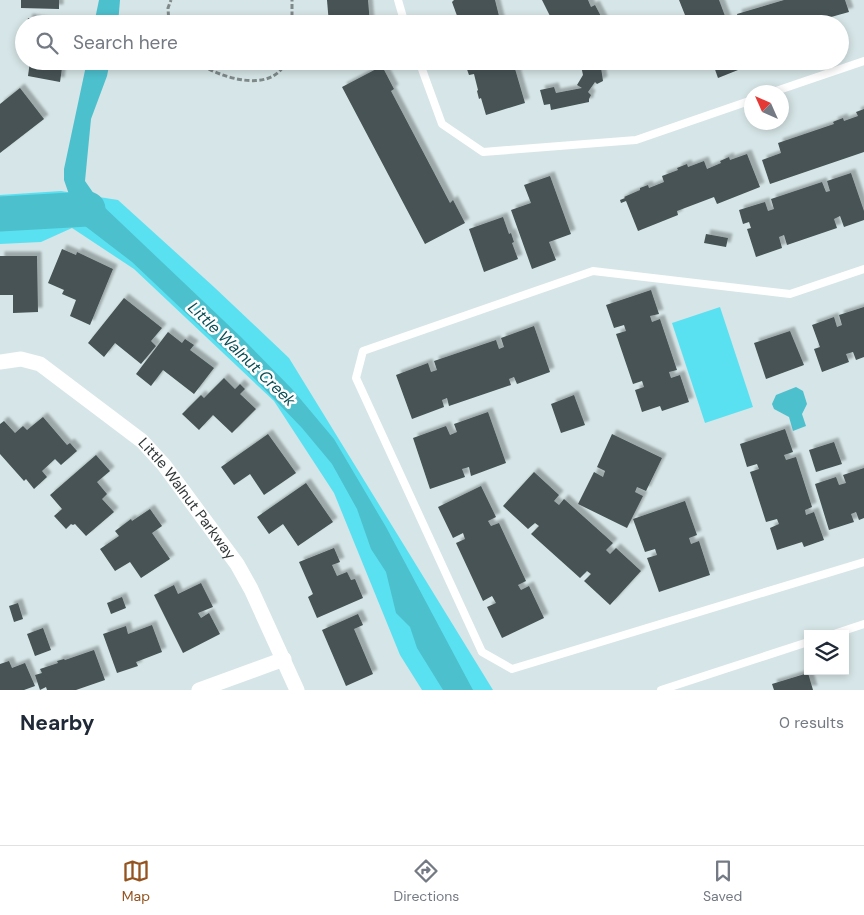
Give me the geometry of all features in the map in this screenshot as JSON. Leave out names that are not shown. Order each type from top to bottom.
[{"type":"street","name":"Little Walnut Parkway","points":[[0,362],[21,358],[40,364],[142,441],[164,465],[236,564],[251,589],[297,690]]},
{"type":"street","points":[[199,690],[284,659]]},
{"type":"lane","points":[[398,0],[402,15]]},
{"type":"lane","points":[[849,66],[864,61]]},
{"type":"lane","points":[[422,70],[442,124],[483,152],[636,140],[744,103]]},
{"type":"lane","points":[[789,87],[838,70]]},
{"type":"lane","points":[[864,269],[790,294],[593,271],[363,350],[356,378],[482,652],[512,669],[864,562]]},
{"type":"lane","points":[[846,630],[864,624]]},
{"type":"lane","points":[[661,690],[804,643]]},
{"type":"path","points":[[168,15],[168,8],[171,0]]},
{"type":"path","points":[[292,0],[292,15]]},
{"type":"path","points":[[214,70],[236,78],[256,81],[270,80],[282,70]]},
{"type":"shaded area","points":[[61,191],[118,200],[289,358],[493,690],[422,690],[400,655],[334,493],[274,401],[134,269],[72,228],[41,242],[0,244],[0,195]]},
{"type":"shaded area","points":[[720,307],[753,407],[705,423],[672,323]]},
{"type":"water","points":[[99,0],[120,0],[119,15],[96,15]]},
{"type":"water","name":"Little Walnut Creek","points":[[85,70],[108,70],[91,119],[85,181],[101,204],[242,338],[292,389],[334,439],[386,527],[473,690],[443,690],[417,648],[410,627],[396,613],[386,572],[371,549],[357,509],[332,464],[302,428],[245,369],[132,262],[85,226],[73,206],[64,180],[64,169]]},
{"type":"water","points":[[796,387],[803,391],[807,404],[802,414],[806,426],[793,431],[789,417],[774,409],[772,404],[776,395]]},
{"type":"building","points":[[21,0],[59,0],[59,9],[21,8]]},
{"type":"building","points":[[327,0],[368,0],[369,15],[328,15]]},
{"type":"building","points":[[454,0],[495,0],[499,15],[457,15],[452,2]]},
{"type":"building","points":[[542,0],[588,0],[591,7],[595,5],[600,15],[550,15]]},
{"type":"building","points":[[679,0],[719,0],[725,15],[685,15]]},
{"type":"building","points":[[784,0],[845,0],[849,12],[838,15],[737,14]]},
{"type":"building","points":[[29,70],[62,70],[60,82],[28,76]]},
{"type":"building","points":[[374,70],[384,70],[394,89],[391,91],[450,203],[453,200],[465,223],[425,244],[342,87]]},
{"type":"building","points":[[467,70],[515,70],[525,103],[486,115],[481,98],[479,99],[474,74],[469,75]]},
{"type":"building","points":[[582,70],[601,70],[603,81],[597,84],[595,82],[588,92],[591,95],[589,102],[551,110],[550,104],[544,105],[540,90],[554,87],[556,93],[582,88],[577,85],[583,75]]},
{"type":"building","points":[[715,70],[738,70],[718,78]]},
{"type":"building","points":[[20,88],[44,119],[0,153],[0,104]]},
{"type":"building","points":[[864,109],[864,152],[770,184],[762,160],[781,153],[778,143],[834,124],[833,122],[843,118],[844,121],[858,116],[856,112]]},
{"type":"building","points":[[747,154],[760,187],[717,204],[714,197],[677,211],[678,215],[638,231],[626,201],[621,203],[620,200],[640,190],[640,188],[648,185],[649,188],[664,182],[662,176],[678,170],[677,168],[687,164],[688,167],[704,161],[707,169],[729,157],[730,160]]},
{"type":"building","points":[[851,173],[864,211],[864,220],[844,227],[840,216],[834,219],[837,228],[787,245],[784,235],[779,237],[782,248],[756,257],[747,229],[751,228],[749,222],[743,224],[739,210],[765,202],[768,211],[774,209],[771,199],[822,182],[826,192],[830,191],[827,181]]},
{"type":"building","points":[[550,176],[571,234],[549,242],[556,260],[532,269],[511,210],[531,203],[524,185]]},
{"type":"building","points":[[503,217],[509,234],[511,233],[514,242],[512,243],[518,259],[484,272],[469,229]]},
{"type":"building","points":[[706,234],[728,238],[726,247],[704,243]]},
{"type":"building","points":[[62,249],[76,255],[77,252],[113,269],[90,325],[70,316],[76,300],[62,294],[64,290],[48,283]]},
{"type":"building","points":[[0,256],[37,256],[38,312],[13,313],[13,295],[0,295]]},
{"type":"building","points":[[651,290],[659,314],[650,316],[652,322],[660,319],[677,370],[669,372],[671,378],[680,375],[689,402],[662,411],[660,406],[642,412],[635,390],[644,387],[642,381],[633,384],[616,334],[626,331],[624,325],[614,328],[606,305]]},
{"type":"building","points":[[124,298],[162,328],[151,341],[156,346],[141,364],[115,343],[104,357],[88,343]]},
{"type":"building","points":[[864,307],[864,357],[856,360],[853,352],[846,354],[849,362],[822,372],[814,349],[820,347],[812,325],[834,317],[837,327],[842,325],[839,315]]},
{"type":"building","points":[[534,326],[550,372],[517,384],[514,377],[509,379],[511,385],[449,406],[447,398],[442,400],[444,407],[412,419],[396,375],[428,363],[431,372],[437,370],[434,361],[496,340],[499,349],[504,347],[501,338]]},
{"type":"building","points":[[790,331],[804,365],[766,379],[754,343]]},
{"type":"building","points":[[168,332],[182,343],[185,339],[194,345],[190,350],[214,368],[194,394],[163,370],[151,386],[136,374]]},
{"type":"building","points":[[224,378],[235,389],[240,384],[245,389],[240,394],[256,409],[232,433],[213,415],[199,430],[182,414],[201,395],[204,398]]},
{"type":"building","points":[[574,395],[585,425],[561,433],[551,404]]},
{"type":"building","points":[[488,412],[506,463],[471,476],[469,467],[462,469],[465,477],[430,489],[413,438],[446,426],[450,435],[457,432],[454,424]]},
{"type":"building","points":[[43,417],[67,445],[70,443],[77,451],[61,465],[55,459],[42,471],[47,477],[34,489],[26,479],[24,481],[0,454],[0,424],[4,421],[15,433],[23,426],[27,430]]},
{"type":"building","points":[[785,429],[793,452],[784,455],[786,460],[796,457],[812,507],[805,510],[806,515],[814,512],[824,540],[804,547],[802,542],[777,550],[770,528],[779,524],[777,519],[766,522],[750,472],[759,469],[757,464],[747,467],[740,444]]},
{"type":"building","points":[[268,434],[296,473],[264,495],[250,474],[234,485],[221,467]]},
{"type":"building","points":[[612,434],[662,458],[646,491],[637,487],[635,492],[643,496],[627,528],[578,504],[594,472],[603,477],[605,471],[597,467]]},
{"type":"building","points":[[834,442],[842,464],[816,472],[809,450]]},
{"type":"building","points":[[96,455],[110,471],[97,482],[107,494],[102,499],[114,512],[86,536],[75,524],[71,524],[66,529],[54,516],[62,509],[50,495]]},
{"type":"building","points":[[864,468],[864,518],[859,520],[856,512],[851,514],[854,522],[829,530],[815,484],[836,477],[839,485],[846,483],[843,475]]},
{"type":"building","points":[[534,472],[559,495],[554,501],[559,505],[564,499],[613,543],[606,550],[610,554],[616,548],[641,571],[610,605],[584,581],[591,574],[587,571],[580,578],[531,534],[539,526],[535,523],[528,529],[503,506]]},
{"type":"building","points":[[306,483],[333,522],[298,546],[283,524],[269,534],[257,517]]},
{"type":"building","points":[[481,486],[496,517],[488,521],[491,526],[499,523],[526,581],[518,585],[521,590],[529,586],[544,618],[502,638],[487,607],[496,603],[492,596],[483,601],[456,543],[465,539],[463,533],[453,538],[438,507]]},
{"type":"building","points":[[685,501],[697,535],[689,538],[691,544],[699,541],[710,575],[659,592],[647,558],[657,555],[655,549],[645,552],[633,519]]},
{"type":"building","points":[[150,509],[162,526],[152,533],[170,559],[141,578],[130,562],[115,571],[100,549],[119,536],[115,531],[131,519],[132,521]]},
{"type":"building","points":[[334,548],[340,562],[332,565],[337,576],[347,572],[351,580],[355,579],[363,598],[317,618],[308,597],[313,594],[299,562]]},
{"type":"building","points":[[201,583],[213,607],[198,613],[201,618],[209,613],[220,634],[183,653],[154,595],[174,585],[178,594]]},
{"type":"building","points":[[122,597],[126,608],[111,614],[107,603]]},
{"type":"building","points":[[18,603],[23,619],[14,622],[9,606]]},
{"type":"building","points":[[358,614],[363,625],[354,629],[373,674],[346,686],[322,630]]},
{"type":"building","points":[[152,625],[162,652],[136,662],[138,666],[117,673],[103,634],[126,626],[128,634]]},
{"type":"building","points":[[43,628],[51,650],[35,656],[27,634]]},
{"type":"building","points":[[94,650],[105,680],[76,690],[47,690],[46,687],[40,690],[35,675],[42,673],[40,669],[58,663],[57,661]]},
{"type":"building","points":[[9,661],[12,668],[25,663],[35,686],[24,690],[0,690],[0,664]]},
{"type":"building","points":[[804,674],[809,675],[813,690],[774,690],[772,684]]},
{"type":"waterway","points":[[0,214],[88,209]]}]
